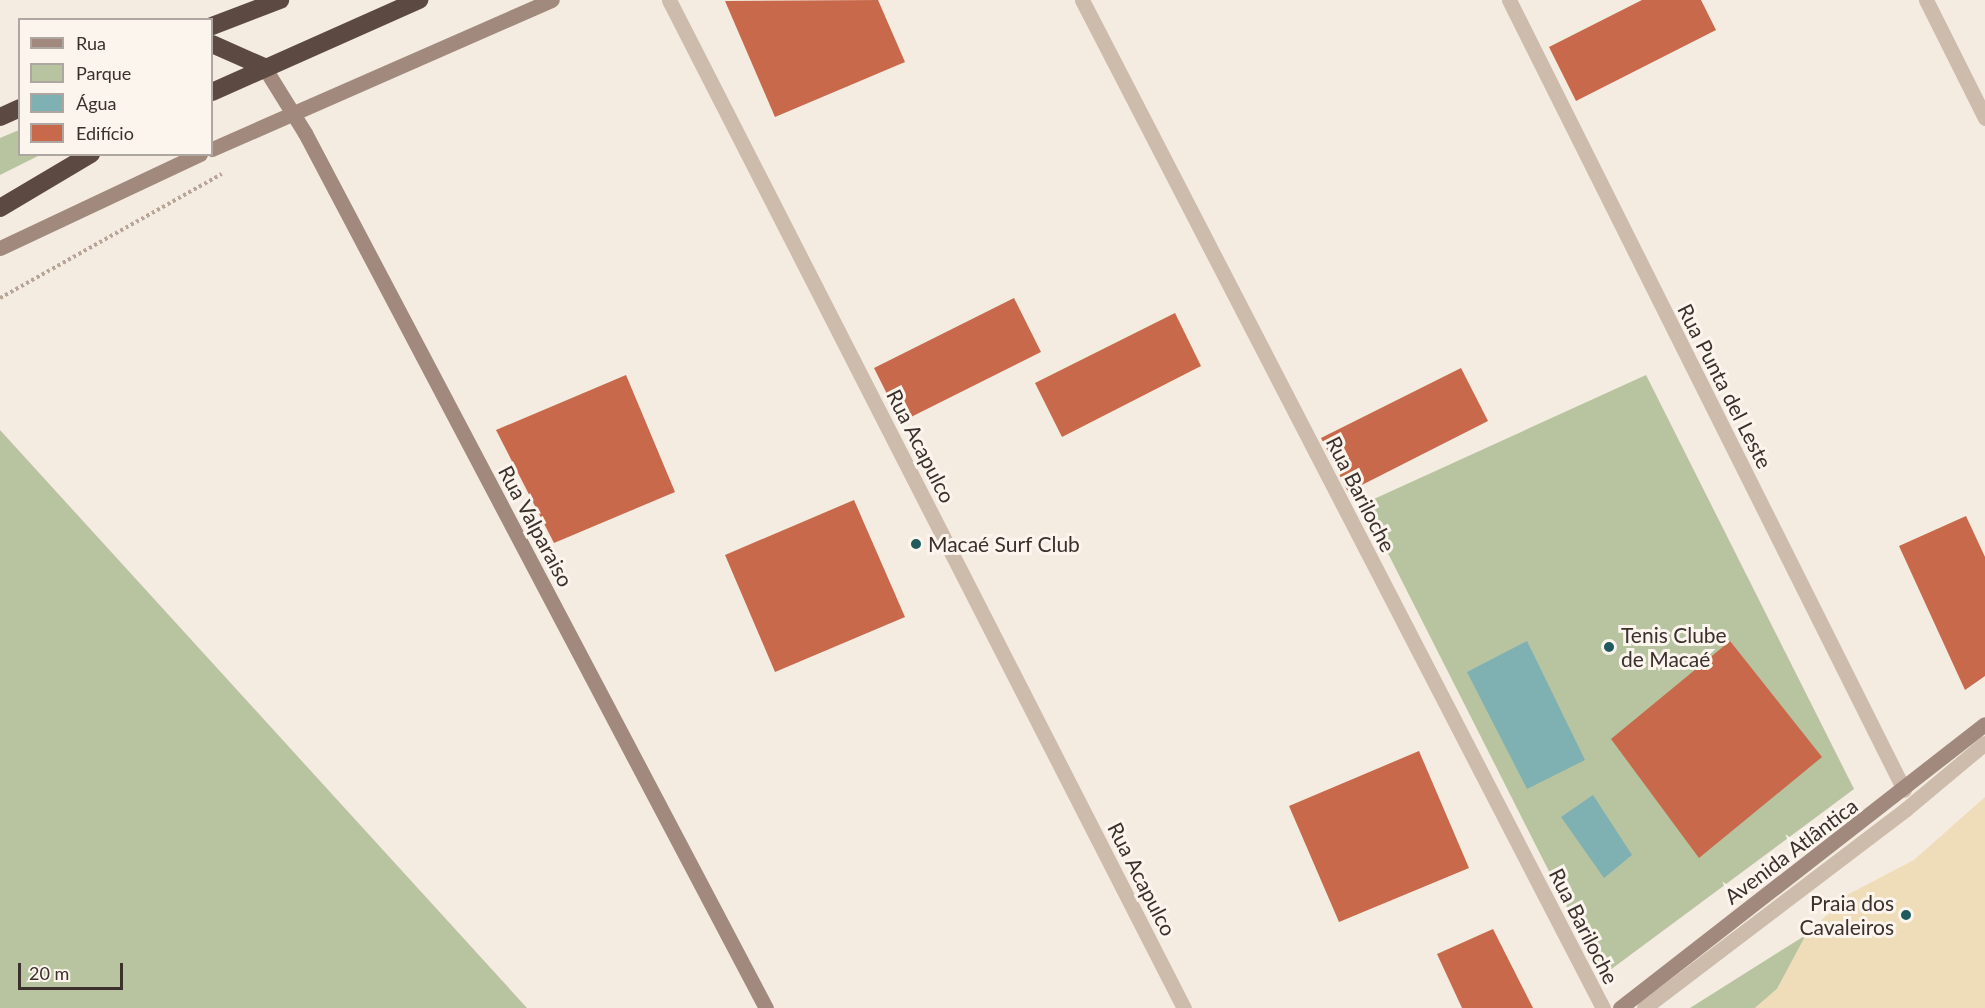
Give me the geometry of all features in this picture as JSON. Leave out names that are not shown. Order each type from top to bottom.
[{"type":"highway","points":[[213,26],[280,0]]},
{"type":"highway","points":[[213,92],[419,0]]},
{"type":"highway","points":[[213,44],[264,67]]},
{"type":"highway","points":[[0,117],[18,109]]},
{"type":"highway","points":[[0,207],[88,156]]},
{"type":"street","points":[[213,149],[552,0]]},
{"type":"street","name":"Rua Acapulco","points":[[669,0],[1184,1008]]},
{"type":"street","name":"Rua Bariloche","points":[[1082,0],[1603,1008]]},
{"type":"street","name":"Rua Punta del Leste","points":[[1509,0],[1904,790]]},
{"type":"street","points":[[1926,0],[1985,118]]},
{"type":"street","name":"Rua Valparaiso","points":[[264,67],[292,112],[766,1008]]},
{"type":"street","points":[[0,248],[196,156]]},
{"type":"street","name":"Avenida Atlântica","points":[[1620,1008],[1904,790],[1985,724]]},
{"type":"street","points":[[1644,1008],[1906,809],[1985,743]]},
{"type":"path","points":[[0,298],[232,168]]},
{"type":"green space","points":[[18,130],[18,156],[38,156],[0,175],[0,138]]},
{"type":"green space","name":"Tenis Clube de Macaé","points":[[1646,375],[1854,789],[1602,976],[1363,504]]},
{"type":"green space","points":[[0,430],[527,1008],[0,1008]]},
{"type":"green space","points":[[1806,935],[1777,989],[1755,1008],[1690,1008]]},
{"type":"sand","name":"Praia dos Cavaleiros","points":[[1985,797],[1985,1008],[1755,1008],[1777,989],[1806,935],[1849,894],[1914,860]]},
{"type":"water","points":[[1527,641],[1585,760],[1527,789],[1467,672]]},
{"type":"water","points":[[1593,795],[1632,855],[1604,878],[1561,817]]},
{"type":"building","points":[[878,0],[905,62],[775,117],[725,1]]},
{"type":"building","points":[[1642,0],[1701,0],[1716,30],[1576,101],[1549,47]]},
{"type":"building","points":[[1014,298],[1041,352],[901,422],[874,368]]},
{"type":"building","points":[[1175,313],[1201,366],[1062,437],[1035,383]]},
{"type":"building","points":[[1461,368],[1488,421],[1348,492],[1321,438]]},
{"type":"building","points":[[626,375],[675,492],[554,543],[496,430]]},
{"type":"building","points":[[854,500],[905,617],[775,672],[725,555]]},
{"type":"building","points":[[1966,516],[1985,557],[1985,676],[1965,690],[1899,546]]},
{"type":"building","points":[[1730,641],[1822,757],[1699,858],[1611,739]]},
{"type":"building","points":[[1419,751],[1469,868],[1339,922],[1289,806]]},
{"type":"building","points":[[1493,929],[1533,1008],[1462,1008],[1437,954]]},
{"type":"place","name":"Macaé Surf Club","points":[[916,544]]},
{"type":"place","name":"Tenis Clube de Macaé","points":[[1609,647]]},
{"type":"place","name":"Praia dos Cavaleiros","points":[[1906,915]]}]
